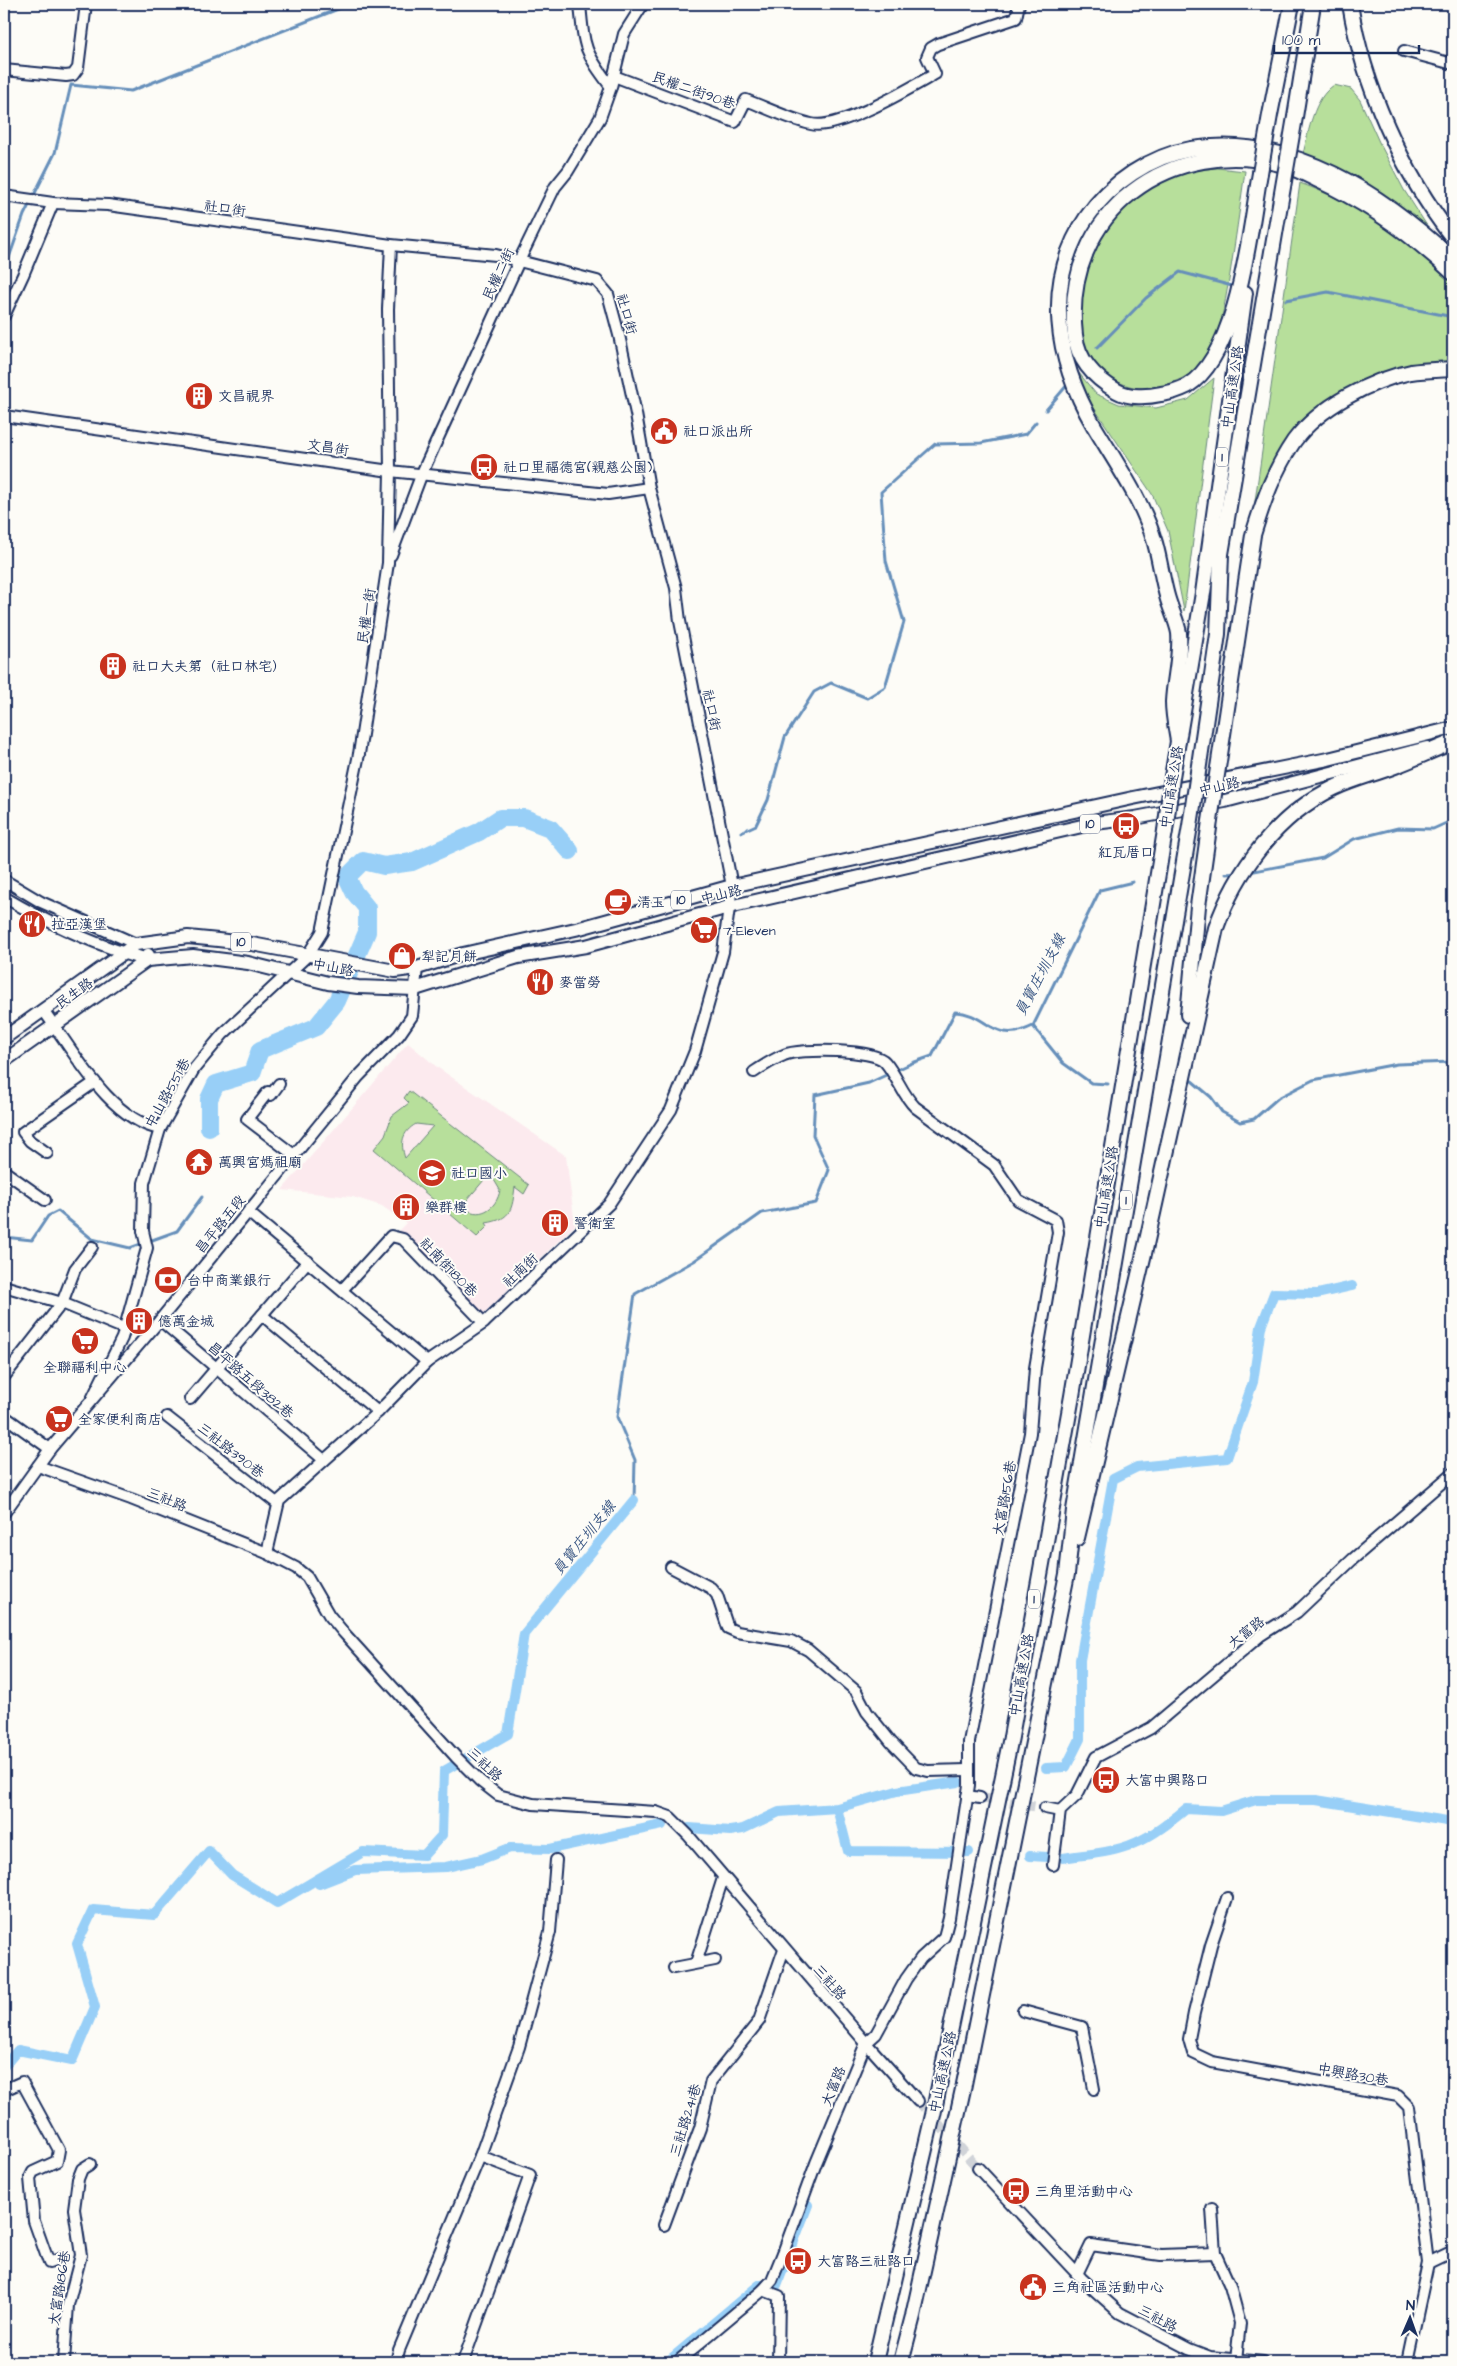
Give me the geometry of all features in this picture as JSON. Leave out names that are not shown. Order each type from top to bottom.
[{"type":"highway","name":"中山高速公路","points":[[875,2362],[933,2115],[1011,1737],[1073,1386],[1165,831],[1172,777],[1203,593],[1260,173],[1292,4]]},
{"type":"highway","name":"中山高速公路","points":[[901,2362],[961,2099],[1067,1574],[1074,1510],[1190,826],[1218,634],[1221,554],[1313,4]]},
{"type":"highway","points":[[1350,4],[1377,101],[1391,136],[1422,191],[1453,238]]},
{"type":"highway","points":[[1178,741],[1173,704],[1179,633],[1167,597],[1154,540],[1130,487],[1093,424],[1067,367],[1059,336],[1058,297],[1062,271],[1077,232],[1094,206],[1112,189],[1160,158],[1212,146],[1239,146],[1277,154],[1329,170],[1373,196],[1419,228],[1453,260]]},
{"type":"highway","points":[[1260,173],[1240,282],[1228,329],[1213,356],[1200,374],[1188,385],[1158,395],[1137,396],[1119,392],[1102,381],[1089,370],[1078,350],[1075,336],[1076,282],[1082,264],[1092,237],[1114,208],[1128,194],[1177,166],[1240,158],[1288,166],[1356,199],[1397,226],[1453,273]]},
{"type":"highway","points":[[1179,1090],[1198,906],[1210,821],[1253,535],[1263,502],[1283,460],[1296,439],[1340,400],[1367,387],[1412,372],[1453,369]]},
{"type":"highway","points":[[1067,1574],[1086,1508],[1216,928],[1225,902],[1241,873],[1261,847],[1307,805],[1332,789],[1452,742]]},
{"type":"main road","name":"中山路","points":[[136,944],[188,937],[252,944],[307,956],[395,971],[417,968],[463,954],[580,928],[732,886],[1133,798],[1328,759],[1453,728]]},
{"type":"main road","name":"中山路","points":[[125,953],[147,960],[193,956],[248,963],[343,985],[415,989],[518,957],[586,946],[729,907],[1095,823],[1135,818],[1225,801],[1452,742]]},
{"type":"main road","points":[[147,960],[149,942]]},
{"type":"main road","name":"民生路","points":[[4,1038],[136,944]]},
{"type":"main road","name":"民生路","points":[[4,1062],[147,960]]},
{"type":"street","points":[[4,70],[66,76],[75,73],[78,68],[86,4]]},
{"type":"street","points":[[580,4],[583,39],[587,52],[611,87]]},
{"type":"street","name":"民權二街","points":[[388,563],[422,473],[519,261],[555,187],[568,171],[600,118],[611,87],[624,34],[643,4]]},
{"type":"street","name":"民權二街90巷","points":[[614,76],[735,122],[746,100],[813,125],[834,121],[877,107],[936,74],[927,57],[931,48],[1016,18],[1018,4]]},
{"type":"street","points":[[1404,51],[1453,64]]},
{"type":"street","name":"社口街","points":[[4,196],[53,203],[108,205],[391,245],[496,255],[596,281],[608,294],[636,414],[648,488],[676,588],[681,629],[732,886]]},
{"type":"street","points":[[4,316],[24,275],[53,203]]},
{"type":"street","name":"民權一街","points":[[288,973],[307,956],[322,932],[359,754],[388,563],[390,471],[388,309],[391,245]]},
{"type":"street","name":"文昌街","points":[[4,416],[390,471],[608,494],[648,488]]},
{"type":"street","points":[[4,880],[41,902],[136,944]]},
{"type":"street","name":"社南街","points":[[278,1504],[378,1412],[427,1362],[484,1323],[610,1204],[671,1110],[695,1051],[723,952],[732,886]]},
{"type":"street","name":"中山路","points":[[4,897],[42,920],[79,937],[125,953]]},
{"type":"street","name":"昌平路五段","points":[[4,1513],[50,1449],[160,1320],[294,1155],[412,1016],[417,968]]},
{"type":"street","name":"中山路551巷","points":[[92,1399],[122,1338],[123,1328],[147,1248],[143,1232],[144,1183],[160,1129],[199,1062],[222,1034],[288,973]]},
{"type":"street","points":[[43,1010],[95,1082],[124,1112],[150,1127],[160,1129]]},
{"type":"street","name":"大富路156巷","points":[[754,1072],[785,1054],[812,1051],[874,1055],[885,1062],[905,1096],[915,1107],[994,1165],[1018,1200],[1056,1220],[1058,1232],[1035,1368],[1030,1433],[969,1742],[967,1770]]},
{"type":"street","points":[[47,1154],[30,1141],[23,1132],[95,1082]]},
{"type":"street","points":[[279,1084],[271,1095],[268,1092],[247,1118],[294,1155]]},
{"type":"street","points":[[4,1171],[45,1200]]},
{"type":"street","points":[[248,1212],[427,1362]]},
{"type":"street","name":"社南街180巷","points":[[342,1290],[391,1236],[403,1239],[484,1323]]},
{"type":"street","points":[[4,1378],[62,1303],[75,1269],[92,1247]]},
{"type":"street","points":[[190,1398],[308,1261]]},
{"type":"street","points":[[4,1286],[22,1289],[62,1303],[123,1328]]},
{"type":"street","points":[[262,1314],[378,1412]]},
{"type":"street","name":"昌平路五段382巷","points":[[160,1320],[324,1460]]},
{"type":"street","points":[[4,1416],[50,1449]]},
{"type":"street","name":"三社路390巷","points":[[168,1417],[278,1504]]},
{"type":"street","name":"三社路","points":[[38,1466],[131,1499],[266,1553],[296,1568],[307,1577],[329,1616],[456,1757],[480,1781],[498,1795],[533,1804],[656,1812],[670,1817],[866,2044],[918,2100]]},
{"type":"street","name":"大富路","points":[[1060,1811],[1077,1795],[1096,1757],[1150,1728],[1261,1636],[1297,1612],[1353,1559],[1453,1473]]},
{"type":"street","points":[[266,1553],[278,1504]]},
{"type":"street","points":[[671,1567],[711,1588],[717,1594],[728,1628],[737,1632],[791,1641],[808,1650],[856,1691],[867,1712],[891,1742],[916,1768],[928,1771],[967,1770]]},
{"type":"street","name":"大富路","points":[[677,2362],[772,2280],[816,2163],[866,2044],[876,2034],[906,1979],[921,1958],[944,1936],[949,1918],[967,1796],[967,1770]]},
{"type":"street","points":[[967,1796],[980,1798]]},
{"type":"street","points":[[1045,1808],[1060,1811],[1053,1865]]},
{"type":"street","points":[[396,2362],[399,2350],[480,2156],[519,2047],[550,1932],[556,1860]]},
{"type":"street","points":[[696,1963],[723,1878]]},
{"type":"street","name":"中興路30巷","points":[[1228,1898],[1211,1945],[1194,2013],[1189,2039],[1193,2053],[1212,2062],[1398,2096],[1410,2107],[1428,2264],[1407,2362]]},
{"type":"street","name":"三社路241巷","points":[[664,2225],[700,2128],[711,2081],[759,2021],[784,1949]]},
{"type":"street","points":[[674,1968],[715,1960]]},
{"type":"street","points":[[1023,2011],[1082,2027],[1094,2089]]},
{"type":"street","name":"大富路186巷","points":[[4,2090],[22,2082],[59,2150],[57,2161],[34,2172],[30,2178],[34,2221],[50,2263],[62,2258]]},
{"type":"street","points":[[463,2362],[530,2175],[480,2156]]},
{"type":"street","name":"大富路186巷","points":[[64,2362],[68,2305],[81,2255],[75,2224],[76,2194],[82,2169],[90,2164]]},
{"type":"street","name":"三社路","points":[[978,2168],[1077,2274],[1120,2313],[1148,2329],[1210,2357],[1263,2362]]},
{"type":"street","points":[[1212,2209],[1215,2253],[1230,2286],[1240,2323],[1236,2360]]},
{"type":"street","points":[[1077,2274],[1091,2246],[1161,2256],[1215,2253]]},
{"type":"street","points":[[1428,2264],[1453,2252]]},
{"type":"street","points":[[762,2290],[779,2296],[778,2362]]},
{"type":"shaded area","name":"社口國小","points":[[408,1043],[437,1067],[566,1156],[575,1225],[483,1314],[399,1230],[406,1223],[382,1206],[353,1197],[282,1190]]},
{"type":"green space","points":[[1334,85],[1351,89],[1360,100],[1404,190],[1431,232],[1378,191],[1343,171],[1303,154],[1313,116],[1321,98]]},
{"type":"green space","points":[[1217,168],[1245,171],[1225,299],[1219,328],[1212,347],[1205,361],[1190,374],[1158,387],[1128,386],[1108,376],[1096,366],[1086,354],[1082,344],[1079,303],[1088,258],[1100,234],[1113,218],[1138,195],[1166,179]]},
{"type":"green space","points":[[1300,183],[1342,201],[1382,224],[1453,281],[1453,361],[1427,363],[1380,375],[1278,455],[1254,508]]},
{"type":"green space","points":[[1070,362],[1096,394],[1119,404],[1156,408],[1188,400],[1214,378],[1184,611],[1168,531],[1152,494],[1082,390]]},
{"type":"green space","points":[[409,1091],[529,1185],[524,1194],[515,1187],[513,1201],[506,1216],[486,1223],[488,1226],[477,1237],[374,1149],[385,1135],[392,1116],[409,1103],[404,1098]],"holes":[[[416,1124],[433,1126],[405,1158],[403,1138],[411,1127]],[[490,1173],[500,1190],[495,1203],[486,1211],[480,1213],[468,1210],[462,1206]]]},
{"type":"waterway","points":[[4,272],[24,215],[55,153],[71,85],[131,91],[343,7],[399,4]]},
{"type":"waterway","points":[[1097,348],[1146,298],[1180,272],[1232,286]]},
{"type":"waterway","points":[[1286,300],[1328,292],[1453,317]]},
{"type":"waterway","points":[[1046,410],[1068,384]]},
{"type":"waterway","points":[[741,832],[756,825],[768,800],[785,737],[814,692],[831,683],[867,698],[885,687],[904,622],[886,561],[881,492],[935,444],[981,443],[1026,434],[1036,422]]},
{"type":"waterway","points":[[209,1128],[209,1099],[216,1084],[252,1073],[260,1050],[316,1027],[337,1001],[367,932],[367,908],[354,892],[347,877],[363,861],[384,866],[412,862],[479,832],[500,818],[524,818],[550,828],[570,851]]},
{"type":"waterway","points":[[1249,872],[1323,858],[1354,839],[1398,828],[1433,829],[1453,820]]},
{"type":"waterway","points":[[1226,874],[1238,873]]},
{"type":"waterway","name":"員寶庄圳支線","points":[[634,1500],[635,1460],[617,1417],[635,1294],[694,1261],[762,1213],[816,1203],[829,1170],[813,1135],[815,1095],[869,1083],[932,1056],[955,1012],[975,1017],[999,1031],[1020,1031],[1033,1026],[1100,890],[1133,882]]},
{"type":"waterway","points":[[1033,1026],[1063,1063],[1091,1083],[1108,1084]]},
{"type":"waterway","points":[[1192,1081],[1211,1097],[1222,1112],[1240,1122],[1254,1119],[1278,1098],[1313,1080],[1397,1064],[1453,1062]]},
{"type":"waterway","points":[[4,1237],[32,1240],[48,1216],[58,1211],[92,1239],[130,1248],[177,1231],[202,1197]]},
{"type":"waterway","points":[[1046,1768],[1066,1767],[1080,1739],[1080,1660],[1113,1479],[1137,1467],[1227,1458],[1253,1382],[1261,1327],[1274,1293],[1317,1294],[1352,1286]]},
{"type":"waterway","name":"員寶庄圳支線","points":[[4,2066],[18,2050],[72,2061],[95,2007],[77,1944],[93,1910],[154,1915],[209,1851],[232,1875],[277,1903],[363,1852],[424,1855],[442,1835],[444,1771],[508,1734],[524,1634],[634,1500]]},
{"type":"waterway","points":[[689,1828],[730,1831],[743,1829],[779,1812],[837,1808],[897,1791],[958,1782]]},
{"type":"waterway","points":[[1063,1858],[1109,1851],[1135,1843],[1155,1832],[1186,1809],[1221,1811],[1256,1800],[1316,1800],[1453,1822]]},
{"type":"waterway","points":[[837,1808],[848,1851],[969,1852]]},
{"type":"waterway","points":[[319,1884],[355,1870],[446,1867],[482,1859],[510,1848],[550,1849],[662,1825]]},
{"type":"waterway","points":[[1030,1856],[1048,1857]]},
{"type":"waterway","points":[[667,2362],[759,2285],[777,2285],[808,2205]]},
{"type":"tunnel","points":[[980,1798],[1045,1808]]},
{"type":"tunnel","points":[[918,2101],[978,2168]]},
{"type":"place","name":"文昌視界","points":[[199,396]]},
{"type":"place","name":"社口派出所","points":[[664,431]]},
{"type":"place","name":"社口里福德宮(親慈公園)","points":[[484,467]]},
{"type":"place","name":"社口大夫第（社口林宅）","points":[[113,666]]},
{"type":"place","name":"紅瓦厝口","points":[[1126,826]]},
{"type":"place","name":"清玉","points":[[618,902]]},
{"type":"place","name":"拉亞漢堡","points":[[32,924]]},
{"type":"place","name":"7-Eleven","points":[[704,930]]},
{"type":"place","name":"犁記月餅","points":[[402,956]]},
{"type":"place","name":"麥當勞","points":[[540,982]]},
{"type":"place","name":"萬興宮媽祖廟","points":[[199,1162]]},
{"type":"place","name":"社口國小","points":[[432,1173]]},
{"type":"place","name":"樂群樓","points":[[406,1207]]},
{"type":"place","name":"警衛室","points":[[555,1223]]},
{"type":"place","name":"台中商業銀行","points":[[168,1280]]},
{"type":"place","name":"億萬金城","points":[[139,1321]]},
{"type":"place","name":"全聯福利中心","points":[[85,1341]]},
{"type":"place","name":"全家便利商店","points":[[59,1419]]},
{"type":"place","name":"大富中興路口","points":[[1106,1780]]},
{"type":"place","name":"三角里活動中心","points":[[1016,2191]]},
{"type":"place","name":"大富路三社路口","points":[[798,2261]]},
{"type":"place","name":"三角社區活動中心","points":[[1033,2287]]}]
